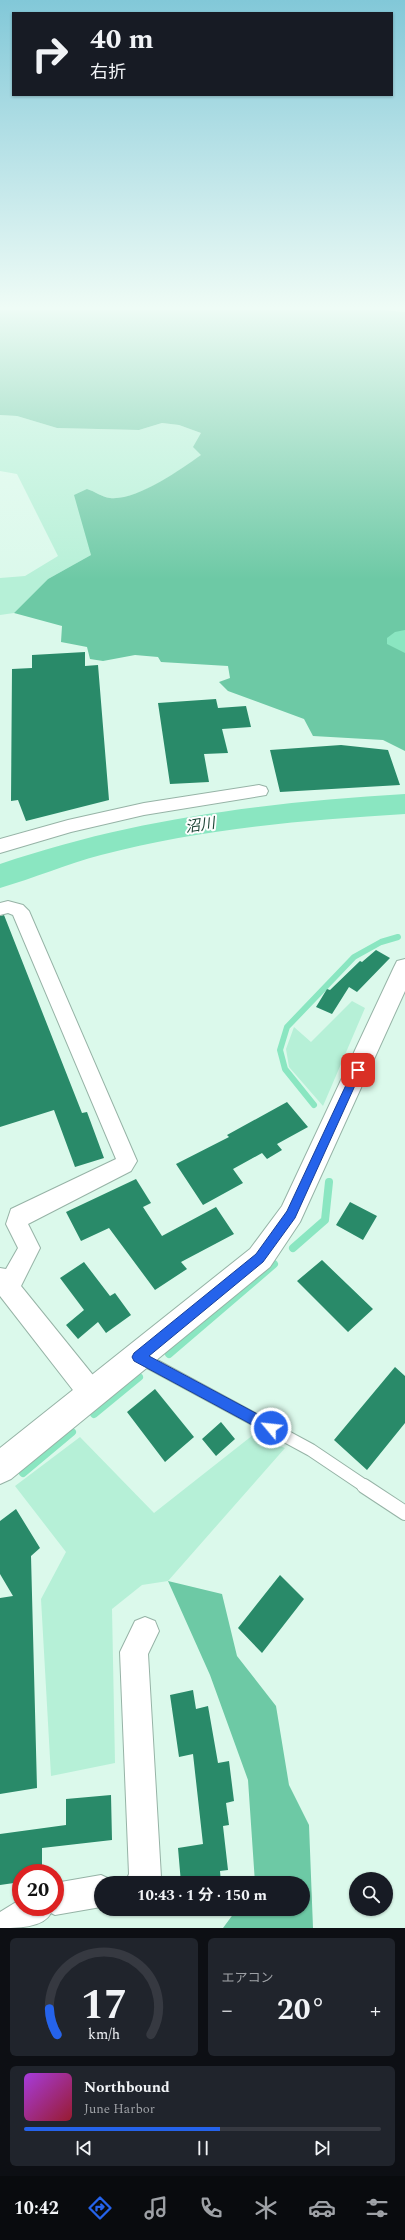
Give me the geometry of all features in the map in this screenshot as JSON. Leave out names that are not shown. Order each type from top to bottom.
[{"type":"street","points":[[0,846],[68,826],[144,809],[259,791]]},
{"type":"street","points":[[0,910],[6,907],[16,907],[20,911],[126,1161],[124,1165],[19,1216],[18,1224],[29,1248],[4,1282],[92,1394]]},
{"type":"street","points":[[0,1468],[260,1258],[291,1214],[405,967]]},
{"type":"street","points":[[145,1631],[134,1652],[145,1876]]},
{"type":"street","points":[[64,1897],[94,1892]]},
{"type":"street","points":[[5,1928],[24,1916]]},
{"type":"lane","points":[[138,1357],[311,1450],[405,1513]]},
{"type":"shaded area","points":[[0,400],[405,400],[405,751],[383,740],[313,736],[304,719],[228,691],[219,682],[230,678],[228,666],[161,662],[158,657],[135,655],[103,661],[90,659],[87,647],[61,642],[62,626],[14,613],[48,579],[91,555],[74,495],[87,489],[110,498],[121,498],[145,490],[170,476],[201,455],[193,447],[201,433],[179,425],[162,423],[139,430],[57,428],[17,416],[0,415]]},
{"type":"shaded area","points":[[0,415],[17,416],[57,428],[139,430],[162,423],[179,425],[201,433],[202,455],[158,483],[133,495],[121,498],[110,498],[87,489],[91,555],[48,579],[14,613],[0,615],[0,578],[25,576],[58,556],[17,474],[0,471]]},
{"type":"shaded area","points":[[405,630],[405,653],[387,644],[387,638],[395,632]]},
{"type":"shaded area","points":[[352,1001],[365,1008],[323,1106],[289,1067],[286,1049],[294,1027],[311,1042]]},
{"type":"shaded area","points":[[253,1435],[285,1448],[168,1581],[142,1585],[112,1609],[115,1763],[51,1776],[41,1599],[66,1552],[15,1486],[80,1437],[154,1513]]},
{"type":"shaded area","points":[[168,1581],[222,1594],[237,1656],[276,1706],[289,1785],[309,1825],[313,1928],[223,1928],[232,1916],[310,1916],[310,1876],[255,1876],[248,1780],[210,1675]]},
{"type":"building","points":[[85,652],[85,666],[98,665],[109,800],[26,821],[18,800],[11,801],[12,669],[32,668],[32,655]]},
{"type":"building","points":[[216,699],[218,708],[246,706],[251,727],[222,729],[228,753],[204,754],[209,782],[170,784],[158,703]]},
{"type":"building","points":[[341,745],[388,750],[400,785],[280,792],[270,750]]},
{"type":"building","points":[[4,915],[82,1113],[87,1112],[104,1158],[75,1167],[54,1110],[0,1127],[0,916]]},
{"type":"building","points":[[376,950],[390,958],[357,992],[349,987],[332,1014],[316,1007],[327,989],[330,990],[360,961],[362,962]]},
{"type":"building","points":[[287,1102],[308,1127],[277,1144],[282,1150],[267,1159],[262,1153],[233,1169],[243,1183],[203,1205],[176,1164],[229,1137],[227,1135]]},
{"type":"building","points":[[136,1179],[151,1203],[143,1207],[162,1236],[216,1207],[234,1234],[181,1262],[187,1269],[155,1290],[109,1228],[81,1241],[66,1212]]},
{"type":"building","points":[[350,1202],[377,1216],[363,1240],[336,1225]]},
{"type":"building","points":[[322,1260],[373,1309],[348,1332],[297,1281]]},
{"type":"building","points":[[84,1262],[110,1296],[115,1293],[131,1315],[106,1333],[98,1322],[78,1339],[66,1325],[84,1310],[60,1278]]},
{"type":"building","points":[[395,1367],[405,1376],[405,1423],[367,1470],[334,1440]]},
{"type":"building","points":[[155,1389],[194,1437],[165,1462],[127,1412]]},
{"type":"building","points":[[221,1422],[235,1439],[216,1456],[202,1439]]},
{"type":"building","points":[[16,1509],[40,1548],[31,1556],[37,1788],[0,1794],[0,1598],[13,1596],[0,1574],[0,1521]]},
{"type":"building","points":[[280,1575],[304,1599],[262,1653],[238,1628]]},
{"type":"building","points":[[193,1690],[196,1709],[208,1706],[218,1763],[229,1761],[234,1801],[226,1803],[229,1825],[223,1826],[228,1870],[220,1871],[220,1876],[180,1876],[178,1848],[203,1844],[193,1754],[179,1757],[170,1695]]},
{"type":"building","points":[[111,1795],[112,1840],[42,1848],[42,1864],[12,1864],[12,1883],[0,1885],[0,1834],[66,1825],[66,1799]]},
{"type":"waterway","name":"沼川","points":[[0,876],[48,859],[98,845],[200,824],[303,811],[405,804]]},
{"type":"waterway","points":[[314,1105],[285,1069],[280,1050],[287,1027],[354,957],[381,942],[398,937]]},
{"type":"waterway","points":[[293,1248],[325,1220],[329,1182]]},
{"type":"waterway","points":[[169,1354],[274,1264]]},
{"type":"waterway","points":[[94,1414],[139,1377]]},
{"type":"waterway","points":[[23,1473],[72,1432]]},
{"type":"route","points":[[271,1428],[138,1357],[260,1258],[291,1214],[358,1070]]}]
